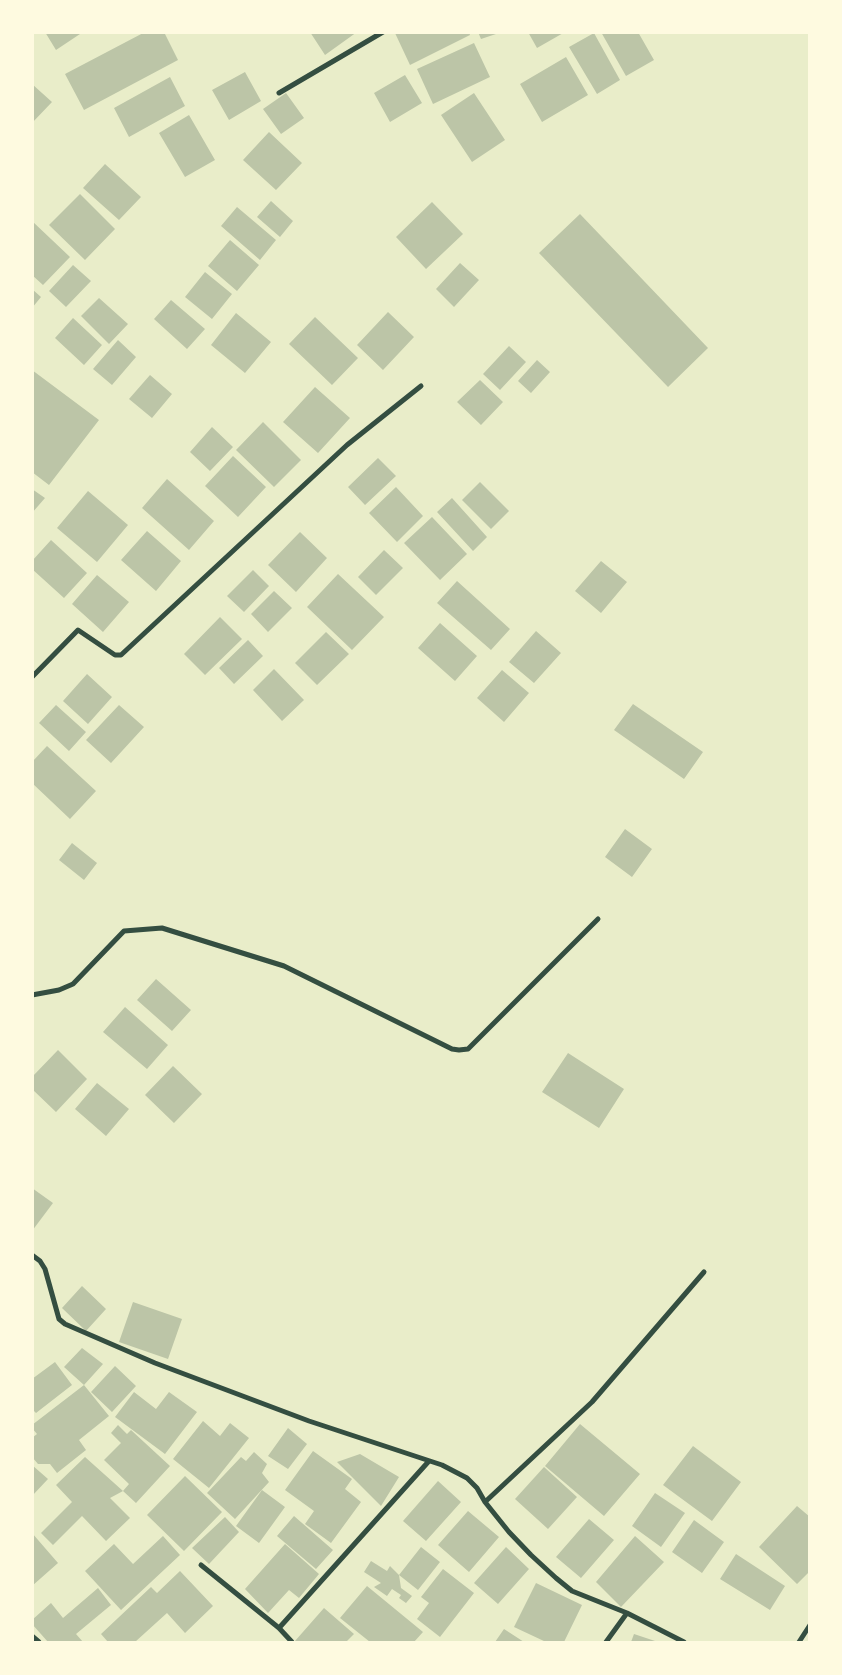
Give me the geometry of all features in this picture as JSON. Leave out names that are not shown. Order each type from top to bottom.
[{"type":"street","points":[[279,93],[382,32]]},
{"type":"street","points":[[32,677],[78,630],[115,655],[121,655],[347,445],[421,386]]},
{"type":"street","points":[[32,995],[59,990],[73,984],[119,934],[124,931],[162,928],[284,966],[452,1048],[459,1050],[468,1049],[598,919]]},
{"type":"street","points":[[32,1255],[40,1261],[45,1270],[59,1319],[65,1324],[155,1363],[309,1421],[429,1461],[467,1478],[477,1488],[485,1502],[509,1532],[531,1555],[572,1591],[627,1613],[684,1642]]},
{"type":"street","points":[[485,1502],[592,1402],[704,1272]]},
{"type":"street","points":[[279,1628],[429,1461]]},
{"type":"street","points":[[201,1565],[279,1628],[292,1642]]},
{"type":"street","points":[[606,1642],[627,1613]]},
{"type":"street","points":[[799,1642],[810,1626]]},
{"type":"street","points":[[32,1636],[39,1642]]},
{"type":"building","points":[[45,32],[83,32],[56,50]]},
{"type":"building","points":[[145,32],[164,32],[178,60],[84,110],[65,74]]},
{"type":"building","points":[[310,32],[357,32],[325,55]]},
{"type":"building","points":[[469,32],[470,35],[410,65],[395,33]]},
{"type":"building","points":[[478,32],[499,32],[499,33],[481,39]]},
{"type":"building","points":[[528,32],[565,32],[537,48]]},
{"type":"building","points":[[601,32],[638,32],[654,60],[626,76]]},
{"type":"building","points":[[594,33],[620,80],[597,94],[569,47]]},
{"type":"building","points":[[474,43],[490,77],[433,104],[417,69]]},
{"type":"building","points":[[566,57],[588,95],[542,122],[520,84]]},
{"type":"building","points":[[245,72],[261,101],[229,120],[212,90]]},
{"type":"building","points":[[405,75],[422,103],[390,122],[374,93]]},
{"type":"building","points":[[170,77],[185,106],[129,137],[114,108]]},
{"type":"building","points":[[32,84],[52,102],[32,123]]},
{"type":"building","points":[[286,93],[304,118],[281,134],[263,109]]},
{"type":"building","points":[[474,93],[505,140],[472,162],[441,115]]},
{"type":"building","points":[[189,115],[215,160],[185,177],[159,133]]},
{"type":"building","points":[[269,132],[302,163],[276,190],[243,160]]},
{"type":"building","points":[[105,164],[141,197],[119,220],[83,188]]},
{"type":"building","points":[[80,194],[115,229],[85,260],[49,225]]},
{"type":"building","points":[[271,201],[293,221],[280,237],[257,217]]},
{"type":"building","points":[[432,202],[463,234],[426,269],[396,237]]},
{"type":"building","points":[[237,207],[276,240],[260,260],[221,226]]},
{"type":"building","points":[[580,214],[708,348],[668,387],[539,253]]},
{"type":"building","points":[[32,221],[70,257],[43,285],[32,275]]},
{"type":"building","points":[[230,240],[259,265],[237,291],[208,266]]},
{"type":"building","points":[[460,263],[479,280],[454,307],[436,289]]},
{"type":"building","points":[[73,265],[91,281],[66,307],[49,291]]},
{"type":"building","points":[[205,272],[232,294],[212,319],[185,297]]},
{"type":"building","points":[[32,289],[41,297],[32,308]]},
{"type":"building","points":[[99,298],[128,324],[109,344],[81,316]]},
{"type":"building","points":[[171,300],[205,329],[187,349],[154,319]]},
{"type":"building","points":[[388,312],[414,337],[383,370],[357,345]]},
{"type":"building","points":[[236,313],[271,342],[245,373],[211,345]]},
{"type":"building","points":[[315,317],[358,358],[332,385],[289,344]]},
{"type":"building","points":[[73,318],[102,345],[84,365],[55,338]]},
{"type":"building","points":[[118,340],[136,357],[112,385],[93,369]]},
{"type":"building","points":[[509,346],[526,362],[500,390],[483,374]]},
{"type":"building","points":[[537,360],[550,372],[531,393],[518,381]]},
{"type":"building","points":[[32,370],[99,420],[49,485],[32,472]]},
{"type":"building","points":[[150,375],[172,394],[152,418],[129,399]]},
{"type":"building","points":[[480,380],[503,402],[481,425],[457,402]]},
{"type":"building","points":[[315,387],[350,418],[318,453],[283,422]]},
{"type":"building","points":[[263,422],[301,460],[274,487],[236,450]]},
{"type":"building","points":[[212,427],[233,447],[210,471],[190,452]]},
{"type":"building","points":[[233,456],[266,487],[238,517],[205,486]]},
{"type":"building","points":[[378,458],[396,476],[365,505],[348,487]]},
{"type":"building","points":[[167,479],[214,521],[189,550],[142,508]]},
{"type":"building","points":[[480,482],[509,511],[491,529],[462,500]]},
{"type":"building","points":[[396,487],[423,516],[397,542],[369,513]]},
{"type":"building","points":[[32,489],[45,498],[32,513]]},
{"type":"building","points":[[88,491],[128,525],[97,562],[57,528]]},
{"type":"building","points":[[452,498],[487,537],[473,551],[437,512]]},
{"type":"building","points":[[432,517],[467,554],[440,580],[404,543]]},
{"type":"building","points":[[147,531],[181,561],[156,591],[121,560]]},
{"type":"building","points":[[300,532],[327,558],[296,592],[268,565]]},
{"type":"building","points":[[51,540],[87,573],[64,598],[32,569],[32,561]]},
{"type":"building","points":[[384,550],[403,568],[376,595],[358,577]]},
{"type":"building","points":[[601,561],[627,582],[601,613],[575,591]]},
{"type":"building","points":[[253,570],[269,586],[244,612],[227,596]]},
{"type":"building","points":[[338,574],[384,617],[352,650],[307,607]]},
{"type":"building","points":[[97,575],[129,602],[103,632],[72,604]]},
{"type":"building","points":[[457,581],[510,629],[491,650],[437,603]]},
{"type":"building","points":[[274,591],[292,608],[268,632],[251,614]]},
{"type":"building","points":[[220,617],[242,639],[205,675],[184,654]]},
{"type":"building","points":[[440,623],[477,656],[455,681],[418,648]]},
{"type":"building","points":[[536,631],[561,653],[534,683],[509,662]]},
{"type":"building","points":[[326,632],[349,654],[317,685],[295,663]]},
{"type":"building","points":[[248,640],[263,656],[234,684],[219,668]]},
{"type":"building","points":[[274,669],[304,700],[282,721],[253,690]]},
{"type":"building","points":[[502,670],[529,693],[504,722],[477,698]]},
{"type":"building","points":[[87,674],[112,697],[88,724],[63,701]]},
{"type":"building","points":[[633,704],[703,752],[684,779],[614,730]]},
{"type":"building","points":[[56,705],[86,732],[69,751],[39,723]]},
{"type":"building","points":[[119,705],[144,727],[111,763],[86,740]]},
{"type":"building","points":[[47,746],[96,791],[70,819],[32,783],[32,762]]},
{"type":"building","points":[[625,829],[652,849],[632,877],[605,857]]},
{"type":"building","points":[[72,843],[97,863],[84,880],[59,860]]},
{"type":"building","points":[[156,979],[191,1010],[172,1031],[137,1000]]},
{"type":"building","points":[[125,1007],[168,1045],[147,1069],[103,1032]]},
{"type":"building","points":[[58,1050],[87,1079],[56,1112],[32,1089],[32,1077]]},
{"type":"building","points":[[568,1053],[624,1089],[599,1128],[542,1092]]},
{"type":"building","points":[[173,1066],[202,1094],[174,1123],[145,1095]]},
{"type":"building","points":[[97,1083],[129,1109],[106,1136],[75,1109]]},
{"type":"building","points":[[32,1188],[53,1203],[32,1231]]},
{"type":"building","points":[[82,1286],[106,1309],[86,1331],[62,1308]]},
{"type":"building","points":[[133,1302],[182,1319],[168,1359],[119,1342]]},
{"type":"building","points":[[82,1348],[103,1364],[84,1385],[64,1367]]},
{"type":"building","points":[[55,1362],[72,1385],[36,1413],[32,1409],[32,1379]]},
{"type":"building","points":[[115,1366],[136,1386],[112,1412],[91,1392]]},
{"type":"building","points":[[84,1385],[109,1416],[79,1440],[86,1450],[57,1473],[50,1464],[38,1464],[32,1457],[32,1438],[37,1434],[32,1425]]},
{"type":"building","points":[[134,1392],[156,1409],[169,1392],[197,1412],[165,1454],[115,1417]]},
{"type":"building","points":[[203,1421],[220,1436],[230,1423],[249,1438],[209,1488],[173,1459]]},
{"type":"building","points":[[580,1424],[640,1474],[604,1516],[545,1466]]},
{"type":"building","points":[[118,1425],[127,1434],[131,1430],[170,1466],[136,1503],[123,1491],[129,1484],[104,1460],[121,1443],[111,1433]]},
{"type":"building","points":[[288,1428],[307,1444],[288,1469],[268,1456]]},
{"type":"building","points":[[693,1446],[741,1482],[712,1521],[663,1485]]},
{"type":"building","points":[[313,1451],[352,1479],[345,1489],[361,1502],[331,1543],[305,1524],[314,1511],[285,1490]]},
{"type":"building","points":[[254,1452],[267,1464],[262,1473],[269,1482],[235,1519],[207,1493],[241,1457],[246,1461]]},
{"type":"building","points":[[360,1454],[399,1477],[381,1506],[337,1462]]},
{"type":"building","points":[[85,1457],[123,1491],[110,1498],[130,1518],[106,1541],[82,1516],[53,1545],[41,1533],[72,1502],[56,1485]]},
{"type":"building","points":[[32,1465],[48,1479],[32,1496]]},
{"type":"building","points":[[544,1467],[577,1497],[548,1529],[515,1499]]},
{"type":"building","points":[[185,1476],[222,1512],[184,1551],[147,1515]]},
{"type":"building","points":[[438,1481],[461,1502],[426,1541],[403,1521]]},
{"type":"building","points":[[262,1490],[285,1507],[259,1543],[236,1526]]},
{"type":"building","points":[[655,1493],[685,1513],[661,1547],[632,1526]]},
{"type":"building","points":[[797,1506],[810,1517],[810,1571],[797,1584],[759,1547]]},
{"type":"building","points":[[468,1511],[499,1537],[469,1572],[438,1545]]},
{"type":"building","points":[[294,1516],[333,1550],[316,1569],[277,1536]]},
{"type":"building","points":[[225,1517],[239,1532],[209,1564],[192,1548]]},
{"type":"building","points":[[589,1519],[614,1540],[581,1578],[556,1557]]},
{"type":"building","points":[[694,1520],[724,1542],[702,1573],[672,1552]]},
{"type":"building","points":[[32,1533],[58,1563],[32,1586]]},
{"type":"building","points":[[163,1536],[180,1555],[121,1610],[85,1571],[114,1544],[133,1564]]},
{"type":"building","points":[[635,1536],[664,1562],[621,1607],[596,1582]]},
{"type":"building","points":[[285,1544],[319,1574],[299,1598],[289,1590],[268,1613],[245,1589]]},
{"type":"building","points":[[421,1547],[440,1562],[418,1590],[399,1575]]},
{"type":"building","points":[[506,1547],[529,1569],[498,1604],[474,1583]]},
{"type":"building","points":[[736,1554],[785,1586],[770,1610],[720,1579]]},
{"type":"building","points":[[371,1561],[387,1571],[390,1566],[399,1575],[401,1588],[412,1596],[406,1603],[399,1598],[401,1595],[392,1589],[387,1596],[374,1587],[381,1583],[364,1572]]},
{"type":"building","points":[[443,1569],[474,1593],[440,1637],[417,1619],[429,1603],[421,1597]]},
{"type":"building","points":[[180,1571],[213,1606],[185,1633],[167,1613],[135,1642],[108,1642],[101,1634],[151,1587],[157,1593]]},
{"type":"building","points":[[536,1583],[582,1605],[564,1642],[546,1642],[514,1627]]},
{"type":"building","points":[[367,1586],[423,1632],[414,1642],[370,1642],[340,1618]]},
{"type":"building","points":[[98,1588],[111,1605],[76,1634],[83,1642],[48,1642],[32,1624],[32,1620],[51,1603],[63,1618]]},
{"type":"building","points":[[324,1608],[354,1634],[346,1642],[295,1641]]},
{"type":"building","points":[[504,1629],[524,1642],[495,1642]]},
{"type":"building","points":[[634,1634],[658,1642],[631,1642]]}]
